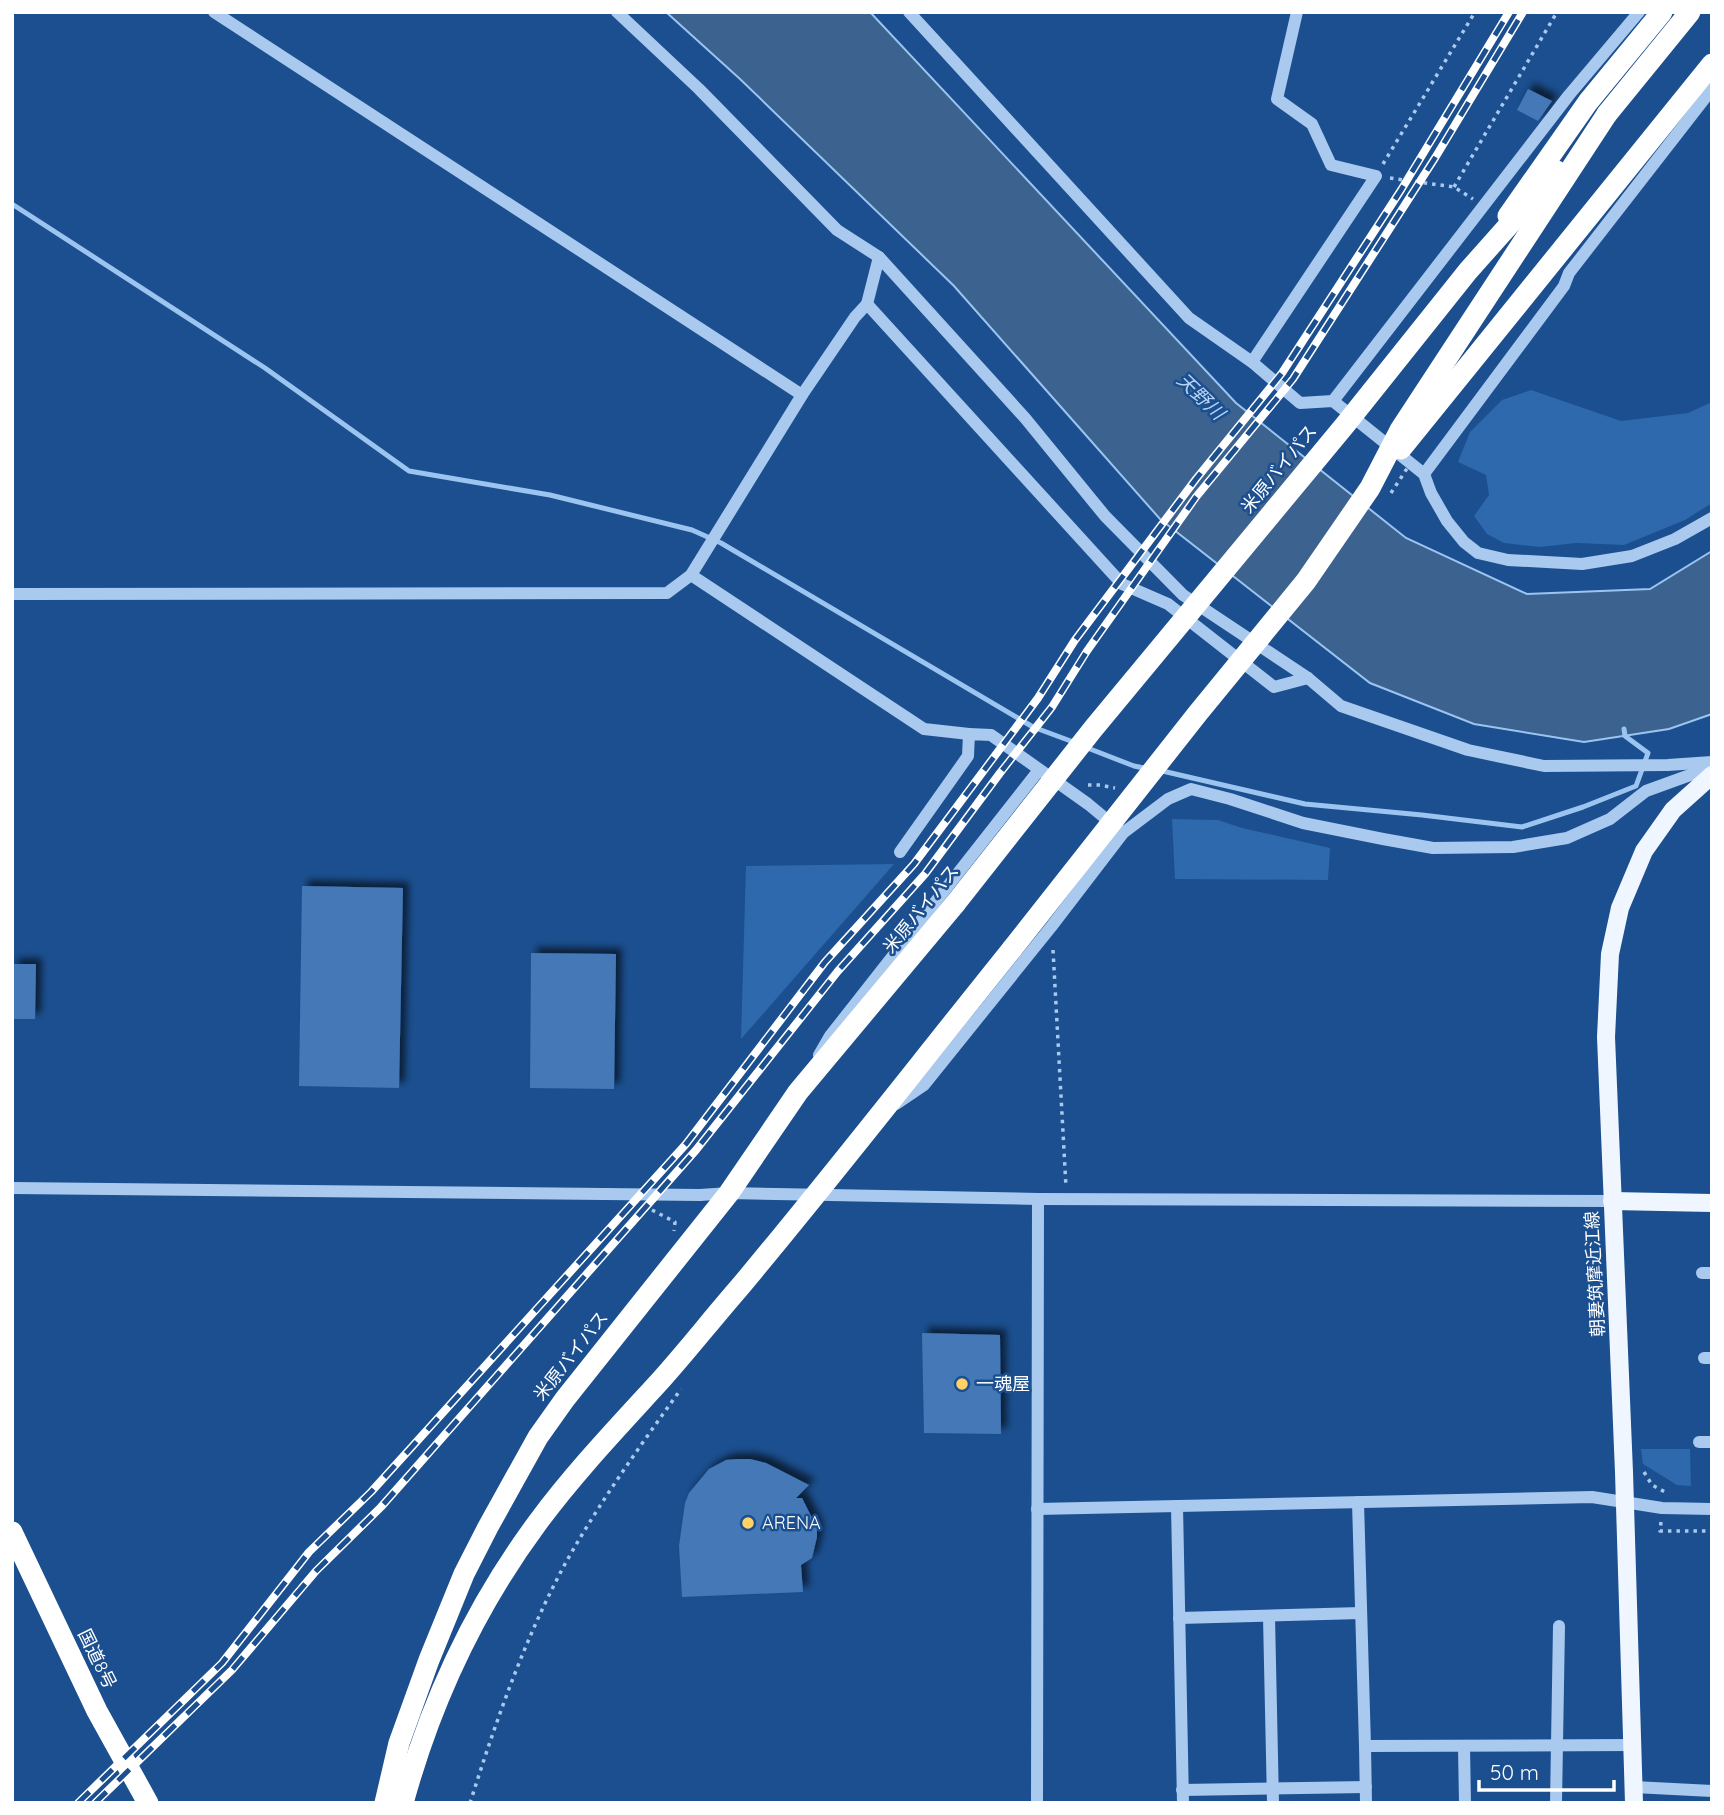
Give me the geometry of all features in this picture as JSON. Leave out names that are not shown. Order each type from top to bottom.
[{"type":"highway","points":[[1468,271],[1588,102],[1661,12]]},
{"type":"highway","name":"米原バイパス","points":[[385,1803],[399,1743],[464,1574],[538,1437],[565,1399],[729,1193],[798,1092],[955,904],[1093,729],[1468,271],[1606,114],[1690,12]]},
{"type":"highway","points":[[1370,488],[1712,64]]},
{"type":"highway","name":"米原バイパス","points":[[403,1803],[439,1692],[490,1594],[537,1523],[817,1194],[1198,713],[1306,581],[1370,488],[1400,430],[1606,114]]},
{"type":"highway","name":"国道8号","points":[[12,1532],[97,1711],[148,1803]]},
{"type":"main road","name":"朝妻筑摩近江線","points":[[1634,1795],[1606,1037],[1610,954],[1618,920],[1644,851],[1673,810],[1712,775]]},
{"type":"main road","points":[[1612,1201],[1712,1202]]},
{"type":"street","points":[[214,12],[802,395]]},
{"type":"street","points":[[617,12],[699,89],[837,230],[879,257],[1025,418],[1105,516],[1183,595],[1308,678],[1341,706],[1468,750],[1544,766],[1712,764]]},
{"type":"street","points":[[909,12],[1189,318],[1252,362],[1300,403],[1333,401],[1424,474],[1447,521],[1464,542],[1478,552],[1508,560],[1582,564],[1632,556],[1675,539],[1712,518]]},
{"type":"street","points":[[1252,362],[1376,176],[1331,165],[1312,124],[1277,99],[1297,12]]},
{"type":"street","points":[[1333,401],[1569,95],[1639,12]]},
{"type":"street","points":[[1424,474],[1564,286],[1569,272],[1712,89]]},
{"type":"street","points":[[12,594],[667,593],[691,575],[802,395],[855,317],[867,304],[879,257]]},
{"type":"street","points":[[867,304],[1122,584],[1168,604],[1274,687],[1308,678]]},
{"type":"street","points":[[691,575],[924,729],[991,735],[1123,833]]},
{"type":"street","points":[[900,852],[968,756],[969,734]]},
{"type":"street","points":[[875,1118],[924,1085],[1123,833],[1168,799],[1191,789],[1303,823],[1383,839],[1433,848],[1513,847],[1567,838],[1610,819],[1646,792],[1712,764]]},
{"type":"street","points":[[798,1092],[830,1036],[1039,771]]},
{"type":"street","points":[[12,1188],[729,1193],[1038,1199],[1612,1201]]},
{"type":"street","points":[[1037,1803],[1038,1199]]},
{"type":"street","points":[[1037,1509],[1592,1497],[1625,1500],[1662,1508],[1712,1509]]},
{"type":"street","points":[[1358,1502],[1366,1803]]},
{"type":"street","points":[[1177,1506],[1183,1797],[1272,1789],[1366,1787]]},
{"type":"street","points":[[1179,1618],[1361,1614]]},
{"type":"street","points":[[1269,1618],[1273,1803]]},
{"type":"street","points":[[1556,1803],[1559,1626]]},
{"type":"street","points":[[1365,1746],[1633,1745]]},
{"type":"street","points":[[1464,1747],[1465,1803]]},
{"type":"street","points":[[1634,1795],[1712,1791]]},
{"type":"path","points":[[1475,12],[1376,176],[1454,187],[1483,205]]},
{"type":"path","points":[[1454,187],[1557,12]]},
{"type":"path","points":[[1051,927],[1066,1199]]},
{"type":"path","points":[[641,1209],[652,1209],[675,1222],[674,1231]]},
{"type":"path","points":[[470,1803],[511,1680],[560,1574],[620,1474],[681,1388]]},
{"type":"path","points":[[1644,1472],[1652,1485],[1672,1493]]},
{"type":"shaded area","points":[[1531,390],[1621,421],[1688,413],[1712,402],[1712,503],[1685,520],[1624,545],[1576,543],[1540,547],[1504,543],[1487,534],[1474,516],[1489,495],[1486,475],[1458,462],[1470,432],[1502,400]]},
{"type":"shaded area","points":[[1172,819],[1218,820],[1330,848],[1328,880],[1175,879]]},
{"type":"shaded area","points":[[894,864],[741,1039],[746,866]]},
{"type":"shaded area","points":[[1641,1449],[1690,1449],[1691,1486],[1677,1485],[1643,1464]]},
{"type":"water","name":"天野川","points":[[666,12],[870,12],[1236,403],[1406,538],[1527,594],[1650,589],[1712,551],[1712,714],[1669,729],[1584,742],[1474,724],[1370,683],[1160,519],[954,286],[740,79]]},
{"type":"building","points":[[1528,89],[1552,101],[1538,121],[1517,110]]},
{"type":"building","points":[[302,886],[403,888],[399,1088],[299,1086]]},
{"type":"building","points":[[531,953],[616,954],[614,1089],[530,1088]]},
{"type":"building","points":[[12,964],[36,964],[35,1019],[12,1019]]},
{"type":"building","name":"一魂屋","points":[[922,1333],[1000,1335],[1001,1434],[924,1433]]},
{"type":"building","name":"ARENA","points":[[726,1460],[766,1463],[809,1485],[796,1498],[802,1498],[817,1528],[812,1558],[801,1565],[803,1592],[682,1597],[679,1546],[685,1503],[689,1493],[709,1469]]},
{"type":"waterway","points":[[12,204],[265,368],[409,471],[550,495],[692,530],[721,543],[1033,727],[1076,743]]},
{"type":"waterway","points":[[1158,770],[1305,804],[1522,827],[1636,786],[1648,753],[1625,736],[1624,729]]},
{"type":"waterway","points":[[1085,747],[1149,769]]},
{"type":"railway","points":[[78,1803],[222,1663],[309,1552],[371,1492],[686,1144],[825,962],[914,864],[1038,698],[1075,640],[1196,479],[1282,373],[1401,190],[1509,12]]},
{"type":"railway","points":[[95,1803],[232,1670],[316,1571],[381,1507],[696,1150],[838,971],[925,874],[1052,707],[1087,651],[1196,497],[1293,379],[1435,158],[1523,12]]},
{"type":"place","name":"一魂屋","points":[[962,1384]]},
{"type":"place","name":"ARENA","points":[[748,1523]]}]
